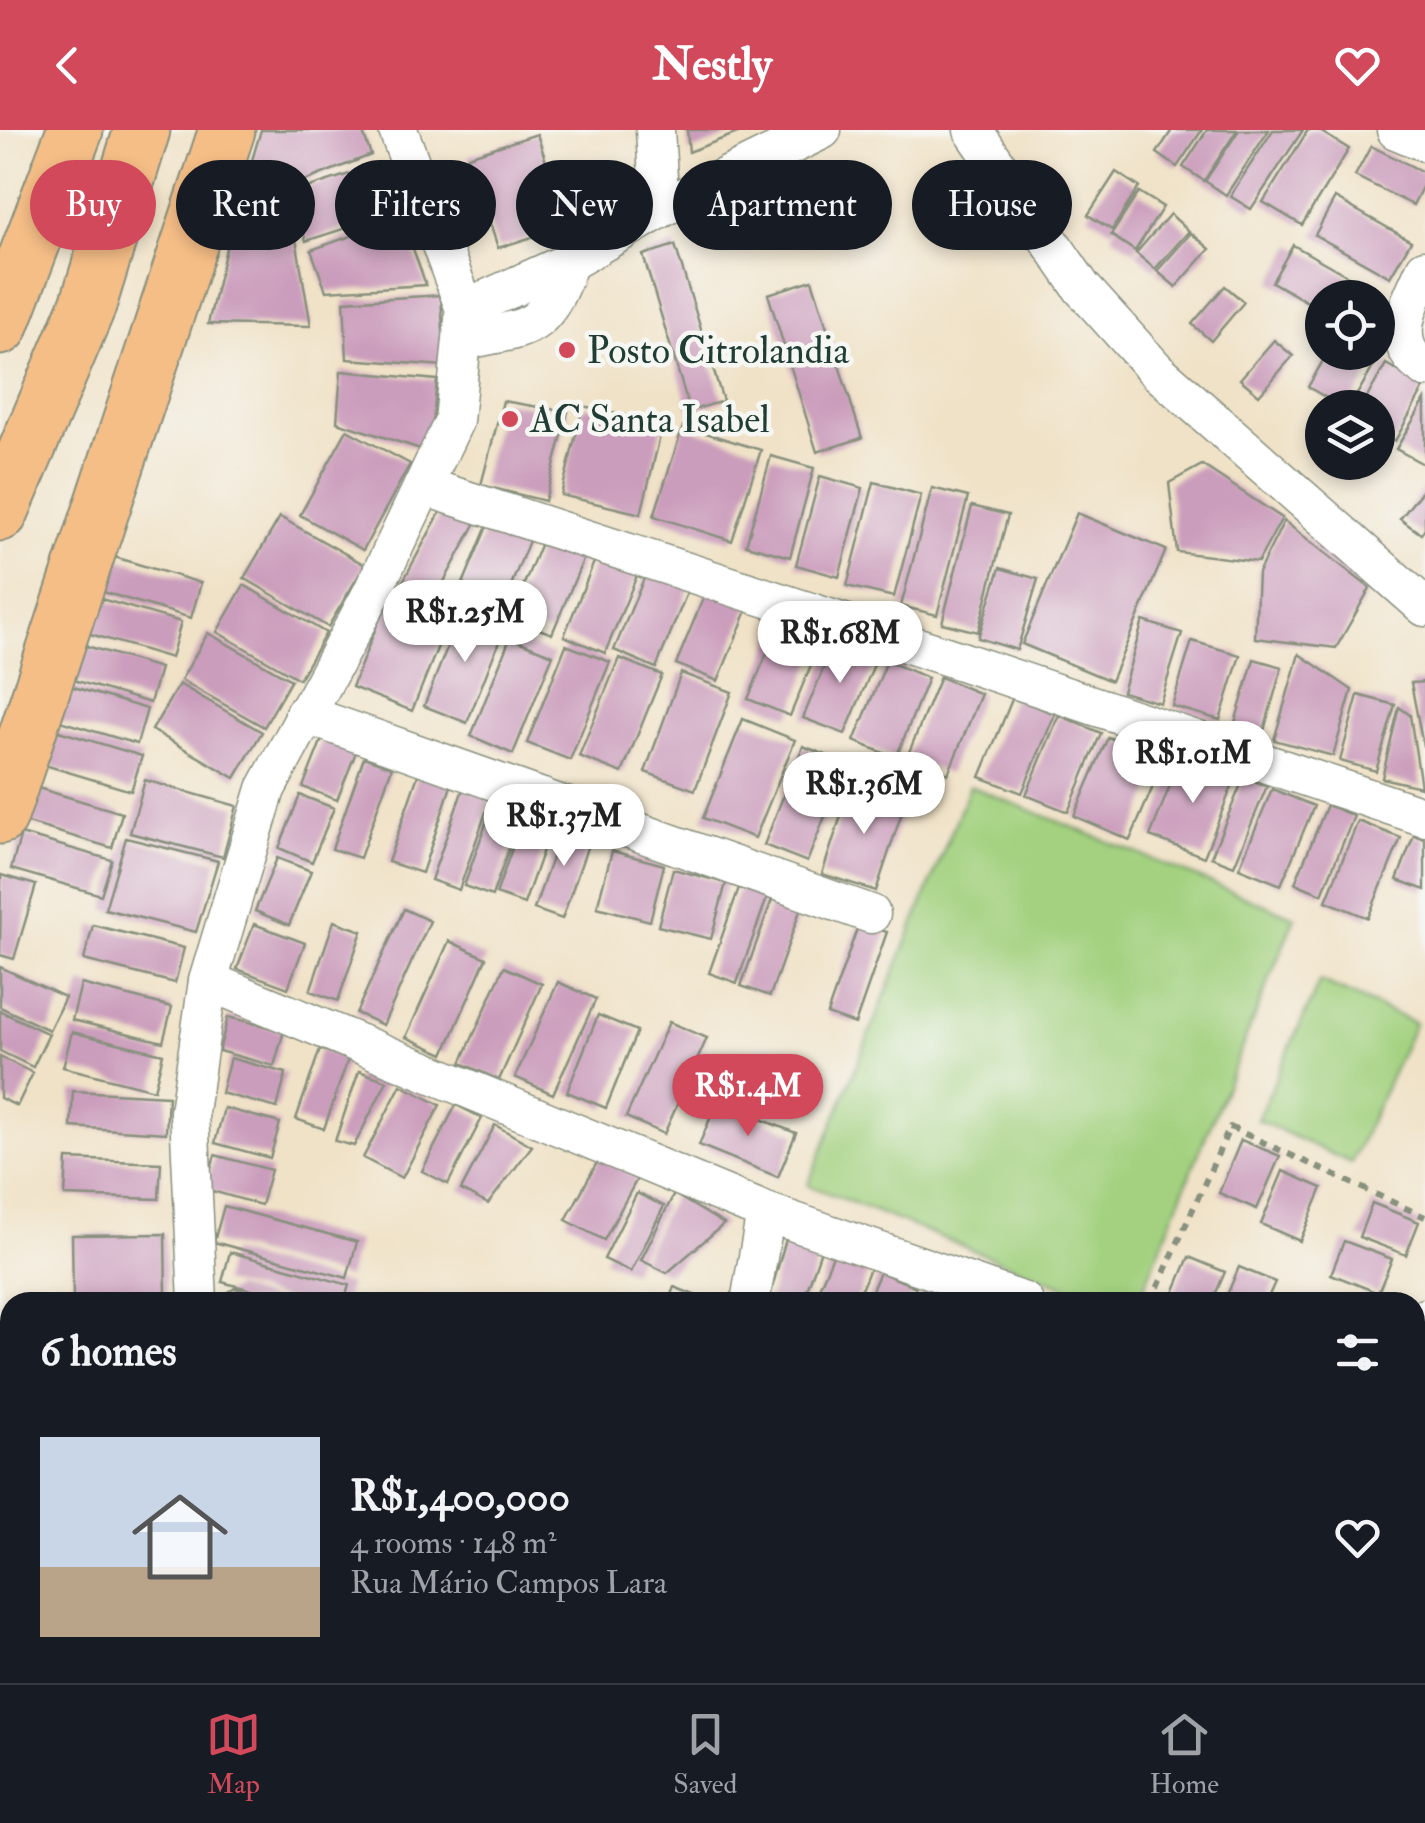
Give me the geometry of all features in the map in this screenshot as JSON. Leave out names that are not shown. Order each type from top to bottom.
[{"type":"highway","points":[[0,319],[51,130]]},
{"type":"highway","points":[[0,327],[75,130]]},
{"type":"highway","points":[[0,514],[88,305],[142,130]]},
{"type":"highway","points":[[0,816],[226,130]]},
{"type":"street","points":[[198,1292],[189,1112],[208,981],[266,789],[372,593],[454,421],[463,325],[398,130]]},
{"type":"street","points":[[655,130],[660,209]]},
{"type":"street","points":[[463,325],[660,209],[822,130]]},
{"type":"street","points":[[973,130],[1082,288],[1156,370],[1425,607]]},
{"type":"street","points":[[1396,130],[1425,142]]},
{"type":"street","points":[[1425,269],[1402,320],[1405,342],[1416,363],[1425,368]]},
{"type":"street","points":[[423,486],[942,654],[1425,817]]},
{"type":"street","points":[[304,714],[871,914]]},
{"type":"street","points":[[208,981],[766,1212],[995,1292]]},
{"type":"street","points":[[752,1292],[766,1212]]},
{"type":"path","points":[[1155,1292],[1230,1127],[1425,1217]]},
{"type":"green space","points":[[970,786],[1295,917],[1142,1292],[1079,1292],[808,1185]]},
{"type":"green space","points":[[1320,981],[1415,1023],[1351,1163],[1257,1120]]},
{"type":"building","points":[[261,130],[362,130],[371,155],[358,160],[335,160],[335,169],[315,177],[315,160],[252,160]]},
{"type":"building","points":[[687,130],[745,130],[689,152]]},
{"type":"building","points":[[1172,130],[1202,130],[1177,167],[1157,153]]},
{"type":"building","points":[[1207,130],[1237,130],[1204,181],[1183,167]]},
{"type":"building","points":[[1239,130],[1269,130],[1226,195],[1205,181]]},
{"type":"building","points":[[1273,130],[1303,130],[1251,209],[1230,196]]},
{"type":"building","points":[[1308,130],[1318,130],[1349,149],[1302,225],[1263,202]]},
{"type":"building","points":[[537,134],[545,160],[516,160],[516,242],[498,248],[496,242],[496,160],[469,160],[468,156]]},
{"type":"building","points":[[1371,146],[1425,173],[1413,205],[1355,176]]},
{"type":"building","points":[[1116,172],[1139,187],[1112,230],[1088,215]]},
{"type":"building","points":[[335,179],[335,232],[315,238],[315,185]]},
{"type":"building","points":[[1139,192],[1163,207],[1135,251],[1111,235]]},
{"type":"building","points":[[1335,198],[1411,241],[1390,277],[1315,235]]},
{"type":"building","points":[[1170,214],[1189,231],[1155,269],[1136,253]]},
{"type":"building","points":[[1191,233],[1210,249],[1176,287],[1157,271]]},
{"type":"building","points":[[335,242],[335,250],[413,250],[426,285],[326,291],[311,250]]},
{"type":"building","points":[[1293,245],[1355,280],[1305,280],[1305,300],[1272,282]]},
{"type":"building","points":[[673,246],[677,250],[723,401],[690,411],[643,255]]},
{"type":"building","points":[[226,250],[298,250],[311,326],[208,324]]},
{"type":"building","points":[[812,280],[862,438],[817,452],[768,294]]},
{"type":"building","points":[[1225,286],[1244,302],[1211,341],[1192,324]]},
{"type":"building","points":[[441,295],[445,366],[347,359],[344,301]]},
{"type":"building","points":[[1274,340],[1293,356],[1259,395],[1240,379]]},
{"type":"building","points":[[1395,369],[1425,386],[1395,441],[1395,390],[1371,390],[1383,370]]},
{"type":"building","points":[[1318,370],[1371,370],[1360,390],[1308,387]]},
{"type":"building","points":[[341,371],[437,380],[430,452],[337,422]]},
{"type":"building","points":[[1425,400],[1425,465],[1396,449]]},
{"type":"building","points":[[503,401],[568,412],[545,501],[481,485]]},
{"type":"building","points":[[583,406],[663,424],[641,514],[561,495]]},
{"type":"building","points":[[683,426],[761,450],[732,541],[654,516]]},
{"type":"building","points":[[347,430],[410,464],[363,550],[300,515]]},
{"type":"building","points":[[771,456],[814,468],[790,557],[746,545]]},
{"type":"building","points":[[1202,465],[1282,518],[1258,562],[1177,552],[1169,483]]},
{"type":"building","points":[[820,476],[863,488],[839,577],[796,565]]},
{"type":"building","points":[[874,482],[921,495],[894,597],[847,586]]},
{"type":"building","points":[[1425,487],[1425,528],[1421,534],[1400,519]]},
{"type":"building","points":[[932,488],[968,497],[937,615],[901,606]]},
{"type":"building","points":[[447,500],[479,517],[434,600],[402,583]]},
{"type":"building","points":[[972,506],[1008,515],[978,632],[942,623]]},
{"type":"building","points":[[1077,513],[1166,550],[1111,681],[1022,644]]},
{"type":"building","points":[[280,517],[365,565],[328,627],[244,578]]},
{"type":"building","points":[[490,519],[531,536],[499,615],[457,598]]},
{"type":"building","points":[[1284,521],[1370,588],[1336,648],[1255,638],[1258,573]]},
{"type":"building","points":[[543,538],[585,555],[552,634],[510,618]]},
{"type":"building","points":[[111,556],[201,583],[191,618],[100,591]]},
{"type":"building","points":[[596,557],[638,573],[605,653],[564,636]]},
{"type":"building","points":[[1000,568],[1038,579],[1017,650],[978,638]]},
{"type":"building","points":[[647,571],[689,588],[656,668],[614,650]]},
{"type":"building","points":[[709,584],[751,601],[718,681],[676,664]]},
{"type":"building","points":[[244,585],[326,633],[299,679],[217,632]]},
{"type":"building","points":[[91,596],[181,622],[171,658],[80,631]]},
{"type":"building","points":[[387,600],[447,624],[412,711],[352,687]]},
{"type":"building","points":[[463,607],[506,624],[467,723],[424,706]]},
{"type":"building","points":[[781,619],[823,636],[790,716],[748,699]]},
{"type":"building","points":[[1143,621],[1182,633],[1160,703],[1122,692]]},
{"type":"building","points":[[208,633],[291,680],[264,727],[181,680]]},
{"type":"building","points":[[510,638],[553,655],[513,754],[471,736]]},
{"type":"building","points":[[836,638],[878,655],[845,734],[803,718]]},
{"type":"building","points":[[70,641],[160,668],[150,703],[60,676]]},
{"type":"building","points":[[1192,641],[1240,655],[1220,720],[1172,706]]},
{"type":"building","points":[[566,645],[610,662],[570,760],[527,743]]},
{"type":"building","points":[[1299,654],[1352,690],[1333,756],[1274,740]]},
{"type":"building","points":[[619,658],[662,675],[622,773],[579,756]]},
{"type":"building","points":[[1254,659],[1282,667],[1263,734],[1234,726]]},
{"type":"building","points":[[887,661],[928,678],[896,758],[854,741]]},
{"type":"building","points":[[681,673],[732,692],[695,790],[645,772]]},
{"type":"building","points":[[940,677],[981,694],[948,774],[907,757]]},
{"type":"building","points":[[57,682],[147,709],[137,744],[46,717]]},
{"type":"building","points":[[1425,682],[1425,746],[1423,746],[1411,683]]},
{"type":"building","points":[[179,684],[262,732],[235,778],[152,730]]},
{"type":"building","points":[[1358,695],[1395,705],[1376,771],[1340,761]]},
{"type":"building","points":[[1013,697],[1055,714],[1022,793],[980,777]]},
{"type":"building","points":[[1399,707],[1410,715],[1421,787],[1382,778]]},
{"type":"building","points":[[1059,715],[1101,733],[1068,812],[1026,795]]},
{"type":"building","points":[[743,719],[795,740],[755,838],[703,818]]},
{"type":"building","points":[[52,729],[142,756],[131,791],[41,764]]},
{"type":"building","points":[[324,734],[358,747],[337,800],[303,787]]},
{"type":"building","points":[[1108,737],[1164,761],[1130,840],[1074,816]]},
{"type":"building","points":[[803,746],[846,763],[807,862],[764,845]]},
{"type":"building","points":[[1182,755],[1236,776],[1204,857],[1150,836]]},
{"type":"building","points":[[364,757],[392,767],[360,858],[332,849]]},
{"type":"building","points":[[419,772],[452,783],[422,873],[388,862]]},
{"type":"building","points":[[1244,777],[1267,786],[1234,866],[1211,857]]},
{"type":"building","points":[[145,780],[237,806],[223,857],[130,833]]},
{"type":"building","points":[[852,782],[906,800],[876,891],[822,874]]},
{"type":"building","points":[[31,786],[122,813],[112,848],[21,821]]},
{"type":"building","points":[[463,789],[491,798],[459,890],[431,880]]},
{"type":"building","points":[[1272,789],[1314,806],[1281,885],[1239,868]]},
{"type":"building","points":[[300,795],[334,808],[312,862],[279,848]]},
{"type":"building","points":[[496,795],[525,804],[492,896],[464,886]]},
{"type":"building","points":[[528,803],[556,813],[524,904],[496,894]]},
{"type":"building","points":[[1327,805],[1354,816],[1322,894],[1295,883]]},
{"type":"building","points":[[566,818],[594,828],[562,919],[534,909]]},
{"type":"building","points":[[1358,821],[1401,838],[1368,918],[1326,901]]},
{"type":"building","points":[[21,834],[112,860],[101,895],[11,869]]},
{"type":"building","points":[[1414,835],[1425,839],[1425,890],[1397,880]]},
{"type":"building","points":[[126,838],[218,861],[196,932],[105,909]]},
{"type":"building","points":[[612,851],[664,865],[650,921],[597,907]]},
{"type":"building","points":[[277,858],[311,871],[289,925],[255,911]]},
{"type":"building","points":[[673,869],[726,883],[711,939],[658,926]]},
{"type":"building","points":[[1,875],[36,885],[14,959],[0,955]]},
{"type":"building","points":[[741,882],[769,892],[737,983],[709,973]]},
{"type":"building","points":[[774,894],[802,905],[770,996],[741,986]]},
{"type":"building","points":[[404,909],[430,921],[383,1025],[356,1013]]},
{"type":"building","points":[[334,921],[362,931],[338,1001],[310,991]]},
{"type":"building","points":[[859,923],[887,932],[855,1024],[827,1014]]},
{"type":"building","points":[[254,924],[305,943],[288,988],[237,969]]},
{"type":"building","points":[[93,925],[184,948],[175,983],[84,960]]},
{"type":"building","points":[[449,941],[486,958],[444,1054],[406,1037]]},
{"type":"building","points":[[0,967],[65,997],[49,1030],[0,1007]]},
{"type":"building","points":[[504,967],[542,984],[499,1080],[461,1063]]},
{"type":"building","points":[[558,982],[596,999],[553,1094],[515,1077]]},
{"type":"building","points":[[81,984],[172,1007],[163,1042],[72,1020]]},
{"type":"building","points":[[0,1011],[49,1034],[33,1067],[0,1051]]},
{"type":"building","points":[[598,1015],[637,1031],[606,1108],[567,1092]]},
{"type":"building","points":[[228,1017],[284,1031],[274,1066],[219,1051]]},
{"type":"building","points":[[669,1022],[707,1038],[664,1134],[626,1117]]},
{"type":"building","points":[[72,1032],[163,1054],[154,1090],[63,1067]]},
{"type":"building","points":[[320,1049],[348,1059],[324,1129],[296,1119]]},
{"type":"building","points":[[0,1057],[33,1073],[17,1106],[0,1098]]},
{"type":"building","points":[[230,1058],[286,1073],[277,1108],[221,1093]]},
{"type":"building","points":[[359,1071],[387,1081],[354,1146],[335,1141]]},
{"type":"building","points":[[401,1085],[440,1105],[402,1178],[363,1158]]},
{"type":"building","points":[[73,1091],[168,1096],[166,1133],[71,1127]]},
{"type":"building","points":[[717,1102],[796,1133],[778,1177],[699,1145]]},
{"type":"building","points":[[456,1105],[482,1118],[448,1184],[422,1171]]},
{"type":"building","points":[[224,1108],[280,1123],[270,1158],[215,1143]]},
{"type":"building","points":[[495,1125],[532,1146],[488,1204],[461,1190]]},
{"type":"building","points":[[1241,1140],[1280,1156],[1257,1209],[1219,1193]]},
{"type":"building","points":[[215,1155],[271,1170],[261,1205],[205,1189]]},
{"type":"building","points":[[600,1157],[638,1177],[604,1240],[566,1220]]},
{"type":"building","points":[[67,1159],[161,1163],[159,1199],[65,1196]]},
{"type":"building","points":[[1283,1171],[1322,1188],[1300,1241],[1261,1224]]},
{"type":"building","points":[[637,1193],[664,1206],[631,1272],[604,1259]]},
{"type":"building","points":[[674,1194],[724,1224],[667,1273],[641,1260]]},
{"type":"building","points":[[1372,1203],[1419,1222],[1406,1255],[1359,1237]]},
{"type":"building","points":[[224,1206],[357,1242],[347,1278],[214,1242]]},
{"type":"building","points":[[788,1232],[821,1250],[806,1292],[771,1292]]},
{"type":"building","points":[[165,1234],[166,1292],[73,1292],[72,1235]]},
{"type":"building","points":[[1344,1241],[1392,1259],[1378,1292],[1331,1274]]},
{"type":"building","points":[[835,1251],[871,1266],[860,1292],[817,1292]]},
{"type":"building","points":[[230,1252],[349,1285],[347,1292],[258,1292],[222,1282]]},
{"type":"building","points":[[1189,1257],[1225,1272],[1216,1292],[1174,1292]]},
{"type":"building","points":[[1239,1267],[1275,1282],[1270,1292],[1228,1292]]},
{"type":"building","points":[[880,1272],[916,1287],[914,1292],[871,1292]]},
{"type":"place","name":"Posto Citrolandia","points":[[567,350]]},
{"type":"place","name":"AC Santa Isabel","points":[[510,419]]}]
